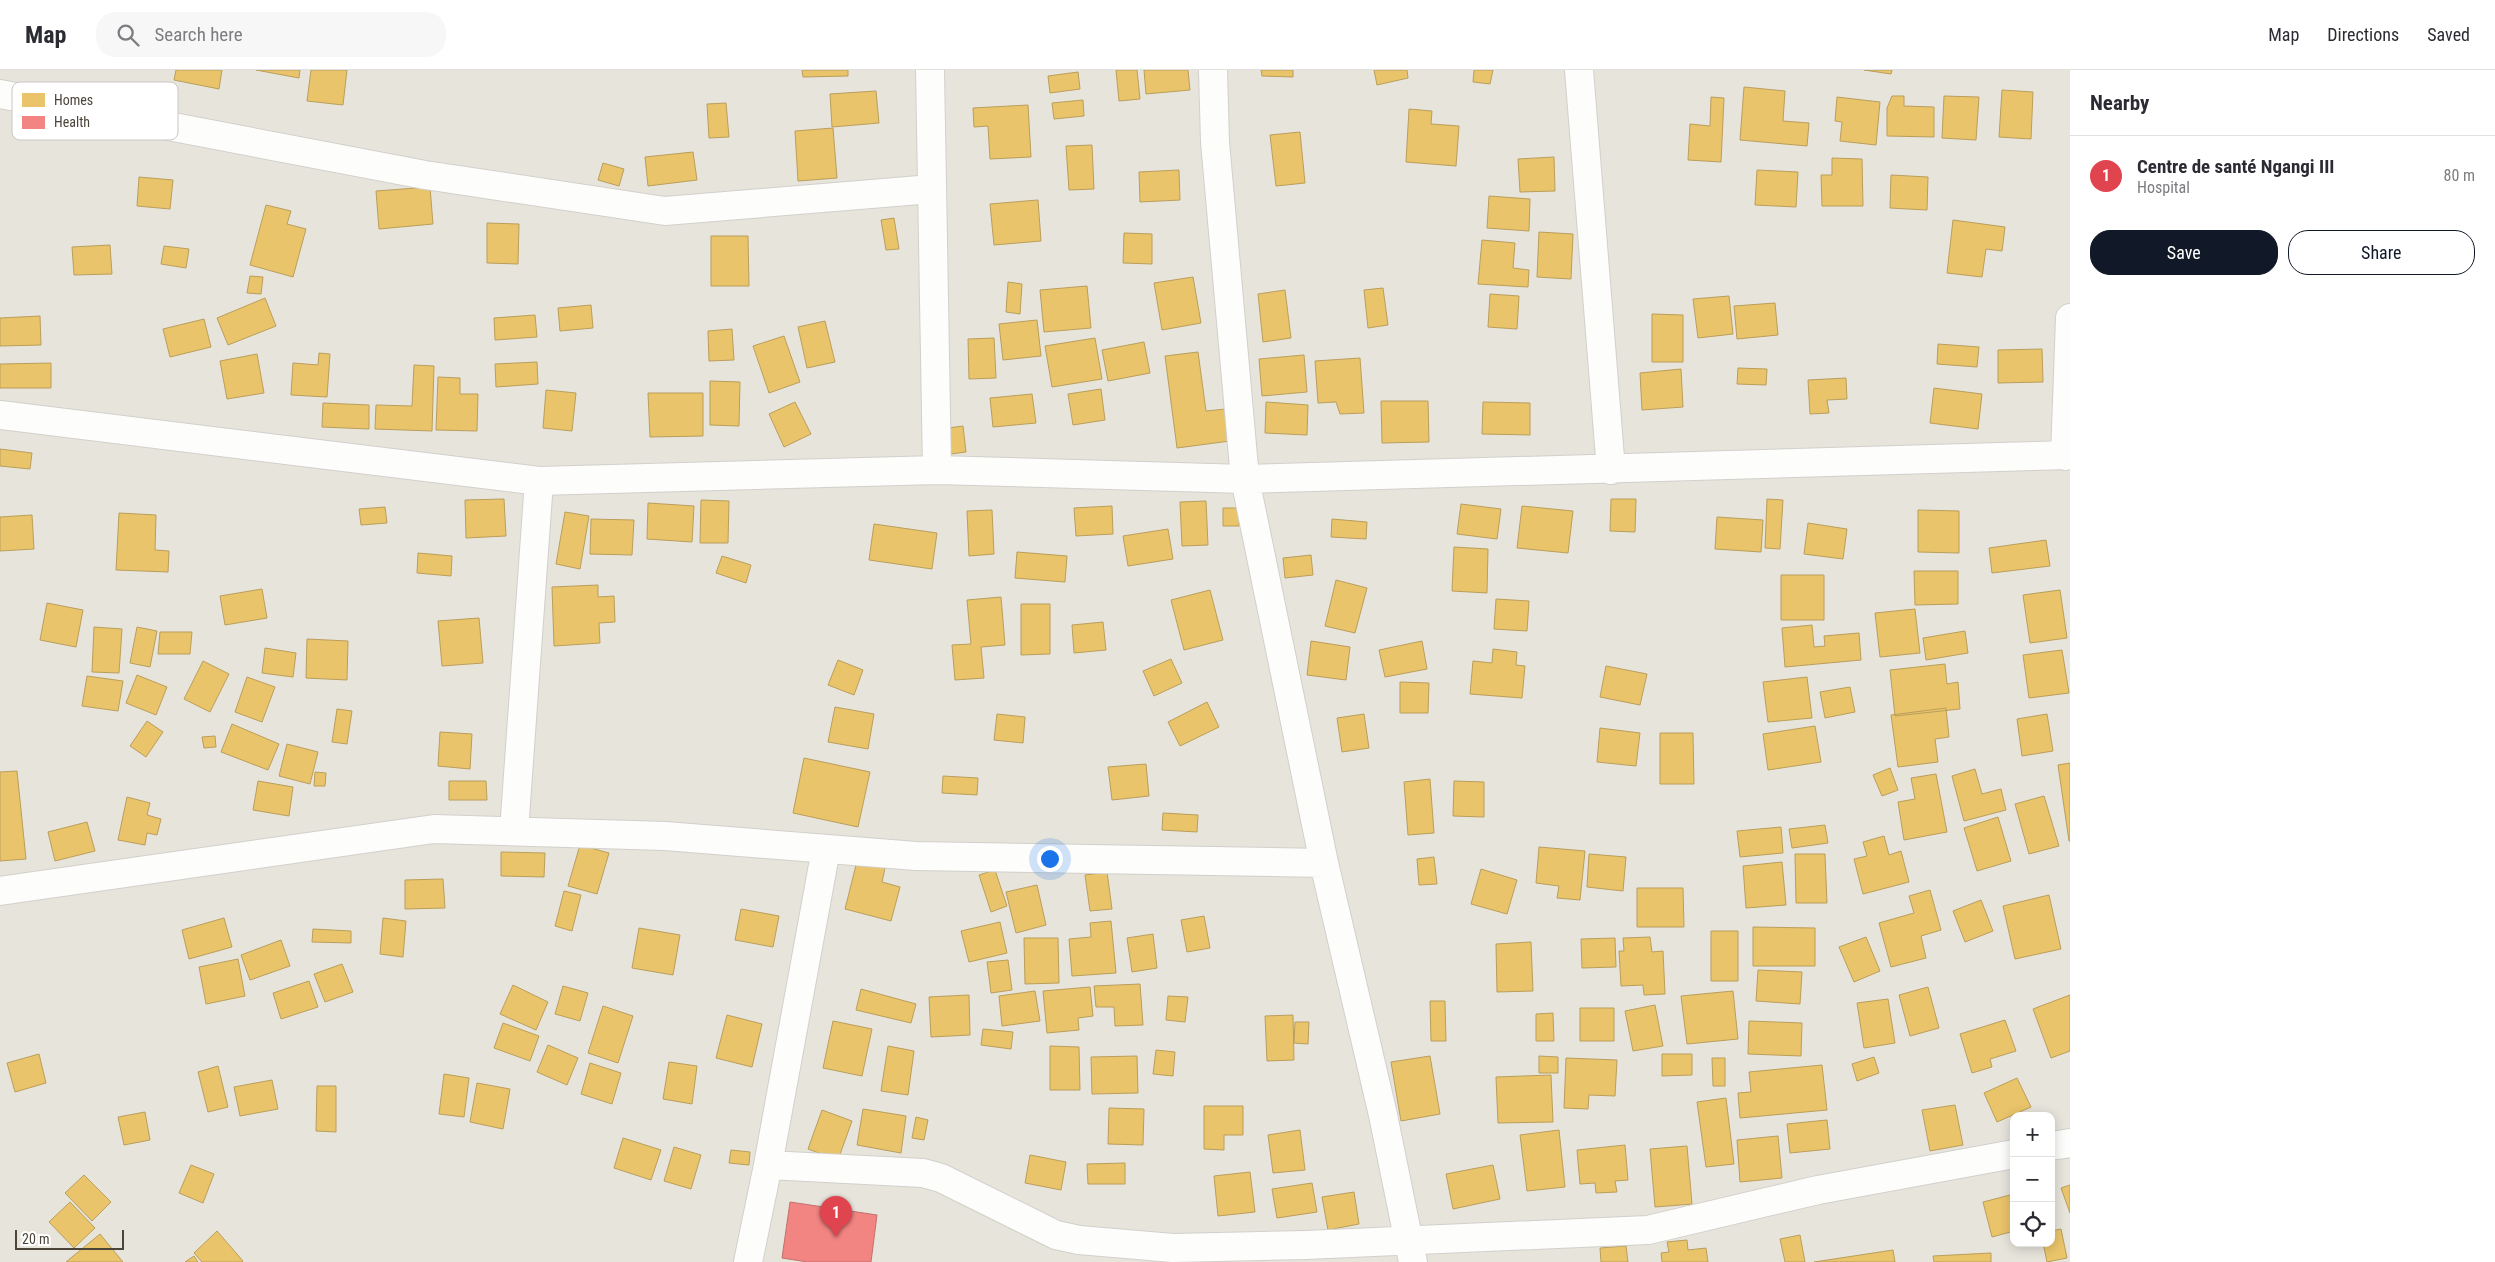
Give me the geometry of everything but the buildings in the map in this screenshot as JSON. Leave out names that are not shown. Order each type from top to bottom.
[{"type":"street","points":[[930,70],[937,470]]},
{"type":"street","points":[[1212,70],[1215,142],[1245,479],[1324,863],[1383,1116],[1411,1251]]},
{"type":"street","points":[[1579,70],[1611,470]]},
{"type":"street","points":[[178,128],[425,175],[664,211],[932,190]]},
{"type":"street","points":[[0,416],[539,481],[937,470],[1245,479],[1611,470],[2068,455],[2070,318]]},
{"type":"street","points":[[514,831],[539,481]]},
{"type":"street","points":[[0,891],[434,829],[665,836],[916,856],[1324,863]]},
{"type":"street","points":[[748,1262],[768,1165],[826,849]]},
{"type":"street","points":[[2055,1145],[2070,1143]]},
{"type":"street","points":[[768,1165],[923,1173],[940,1178],[1056,1235],[1079,1240],[1173,1248],[1306,1245],[1411,1251],[1648,1230],[1818,1190],[2010,1155]]},
{"type":"shaded area","points":[[0,70],[2070,70],[2070,1262],[0,1262]]},
{"type":"place","name":"Centre de santé Ngangi III","points":[[836,1237]]}]
